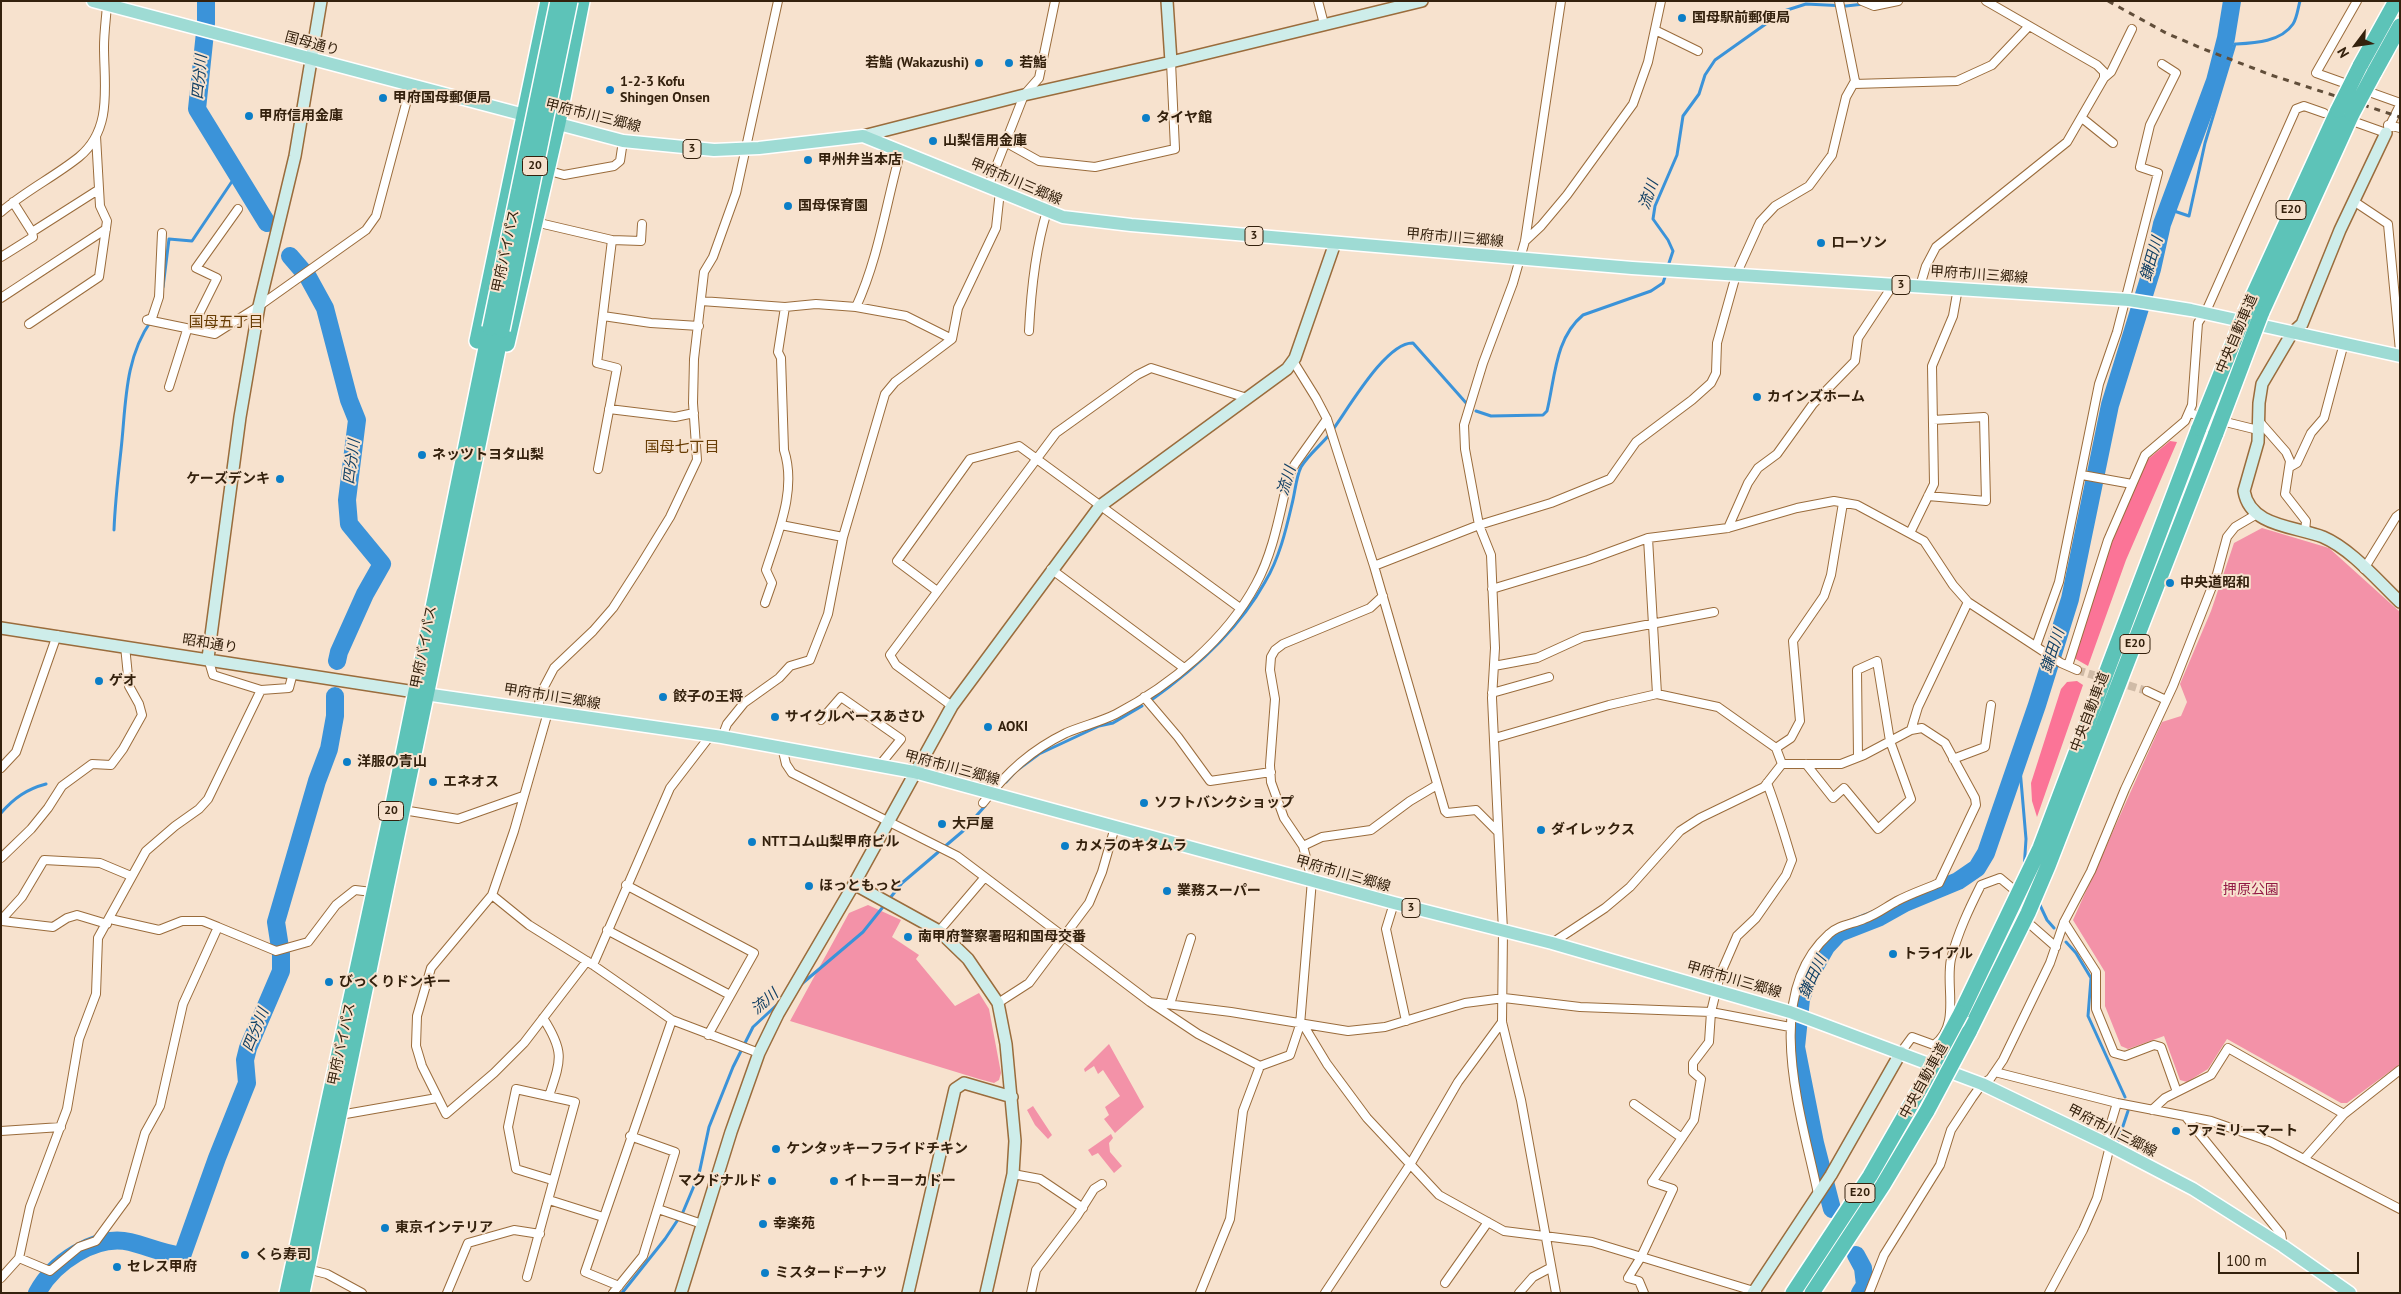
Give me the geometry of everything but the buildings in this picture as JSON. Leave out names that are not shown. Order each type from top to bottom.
[{"type":"highway","points":[[467,465],[461,416],[548,1]]},
{"type":"highway","name":"甲府バイパス","points":[[496,329],[558,1]]},
{"type":"highway","name":"甲府バイパス","points":[[302,1293],[402,810],[421,693],[467,465],[570,1]]},
{"type":"highway","points":[[467,465],[491,422],[545,170],[558,123],[582,1]]},
{"type":"highway","name":"中央自動車道","points":[[1793,1293],[1870,1176],[1920,1088],[1961,1013],[2016,890],[2042,840],[2199,428],[2246,311],[2342,114],[2367,69],[2396,1]]},
{"type":"highway","name":"中央自動車道","points":[[2367,69],[2400,26]]},
{"type":"highway","name":"中央自動車道","points":[[1812,1293],[1883,1185],[1927,1111],[2030,919],[2052,855],[2261,314],[2342,114]]},
{"type":"highway","name":"甲府バイパス","points":[[287,1293],[337,1067],[372,892],[421,693]]},
{"type":"main road","name":"国母通り","points":[[93,1],[524,114]]},
{"type":"main road","name":"甲府市川三郷線","points":[[524,114],[623,141],[714,150],[745,149],[863,136],[1063,217],[1131,225],[1667,271],[2126,300],[2154,303],[2204,313],[2400,356]]},
{"type":"main road","name":"甲府市川三郷線","points":[[421,693],[782,747],[914,772],[986,798],[1114,827],[1552,944],[1790,1012],[1901,1052],[1982,1084],[2108,1145],[2193,1189],[2283,1246],[2350,1293]]},
{"type":"street","points":[[293,673],[289,688],[261,690],[213,676],[208,658],[240,417],[259,306],[295,156],[321,1]]},
{"type":"street","points":[[778,1],[736,193],[714,257],[704,272],[694,359],[694,413],[697,460],[670,517],[613,608],[593,631],[554,668],[544,687],[543,711],[523,796],[514,831],[492,895],[431,968],[422,995],[417,1016],[416,1046],[422,1066],[446,1114],[494,1073],[524,1043],[590,963],[607,930],[670,788],[744,703],[778,678],[790,666],[810,660],[828,614],[843,538],[885,394],[895,382],[952,339],[958,308],[996,228],[994,189],[1005,142],[1024,95],[1039,78],[1055,1]]},
{"type":"street","points":[[1005,142],[1039,161],[1096,168],[1175,149],[1167,1]]},
{"type":"street","points":[[1318,1],[1324,24]]},
{"type":"street","points":[[1525,240],[1542,226],[1567,195],[1632,104],[1648,62],[1661,1]]},
{"type":"street","points":[[1374,566],[1479,525],[1551,503],[1610,479],[1636,442],[1702,392],[1716,373],[1717,343],[1736,275],[1760,222],[1775,206],[1808,186],[1832,155],[1846,97],[1855,81],[1839,1]]},
{"type":"street","points":[[1862,1],[1874,6],[1898,1]]},
{"type":"street","points":[[1986,1],[2097,65],[2104,72],[2104,78]]},
{"type":"street","points":[[2357,1],[2316,73],[2400,104],[2355,202],[2340,230],[2302,324],[2292,333],[2262,384],[2258,442],[2244,491],[2245,498],[2257,514],[2276,524],[2335,543],[2400,602]]},
{"type":"street","points":[[863,136],[1024,95],[1171,62],[1417,2]]},
{"type":"street","points":[[1556,1293],[1544,1236],[1523,1108],[1502,1022],[1504,998],[1503,931],[1492,693],[1494,666],[1491,555],[1479,525],[1465,448],[1464,425],[1525,240],[1560,2]]},
{"type":"street","points":[[29,324],[99,277],[107,221],[100,206],[96,136],[106,102],[104,47],[107,6]]},
{"type":"street","points":[[1854,84],[1957,81],[1992,65],[2029,26]]},
{"type":"street","points":[[1920,286],[1926,266],[1936,247],[2066,142],[2082,118],[2104,78],[2111,72],[2132,29]]},
{"type":"street","points":[[1654,30],[1698,51]]},
{"type":"street","points":[[2038,647],[2059,582],[2099,384],[2126,300],[2158,173],[2140,167],[2150,125],[2176,73],[2162,64]]},
{"type":"street","points":[[162,233],[159,297],[152,318],[147,320],[215,334],[259,306],[366,230],[376,216],[410,85]]},
{"type":"street","points":[[2065,664],[2108,540],[2145,454],[2185,421],[2192,405],[2198,323],[2296,109],[2304,106],[2342,114],[2387,129],[2400,128]]},
{"type":"street","points":[[2082,118],[2113,143]]},
{"type":"street","points":[[1,212],[78,158],[96,136]]},
{"type":"street","points":[[545,170],[564,175],[614,166],[620,161],[623,141]]},
{"type":"street","points":[[856,307],[881,238],[901,150]]},
{"type":"street","points":[[32,232],[98,190]]},
{"type":"street","points":[[1,257],[33,237],[32,232],[13,202]]},
{"type":"street","points":[[2355,202],[2388,224],[2396,273],[2400,351]]},
{"type":"street","points":[[169,387],[190,329],[217,278],[196,268],[238,209]]},
{"type":"street","points":[[1029,331],[1034,267],[1047,211]]},
{"type":"street","points":[[535,222],[612,240],[642,242],[642,224]]},
{"type":"street","points":[[1,298],[106,229]]},
{"type":"street","points":[[598,469],[617,368],[597,363],[612,240]]},
{"type":"street","points":[[681,1293],[731,1132],[759,1053],[778,1014],[854,884],[952,706],[1100,506],[1287,369],[1293,362],[1335,243]]},
{"type":"street","points":[[1728,528],[1748,483],[1758,468],[1778,454],[1813,404],[1855,361],[1858,338],[1893,285]]},
{"type":"street","points":[[1910,533],[1934,484],[1932,366],[1953,316],[1958,288]]},
{"type":"street","points":[[701,301],[785,307],[816,304],[856,307],[906,316],[952,339]]},
{"type":"street","points":[[766,603],[772,583],[766,570],[790,484],[788,464],[784,450],[780,358],[778,352],[785,307]]},
{"type":"street","points":[[603,316],[651,323],[699,326]]},
{"type":"street","points":[[2290,468],[2297,463],[2311,433],[2324,418],[2344,343]]},
{"type":"street","points":[[1293,362],[1316,398],[1328,422],[1374,566],[1446,813],[1476,810],[1497,831]]},
{"type":"street","points":[[952,706],[896,665],[890,655],[1056,432],[1145,370],[1158,369],[1247,398]]},
{"type":"street","points":[[609,409],[675,417],[694,413]]},
{"type":"street","points":[[2188,413],[2258,425],[2286,452],[2290,468],[2285,494],[2306,521],[2305,532]]},
{"type":"street","points":[[1928,496],[1986,501],[1984,417],[1933,420]]},
{"type":"street","points":[[986,798],[1003,777],[1033,751],[1067,733],[1115,714],[1144,697],[1184,668],[1221,633],[1256,584],[1265,563],[1292,470],[1328,422]]},
{"type":"street","points":[[937,591],[896,561],[970,459],[1019,446],[1240,608]]},
{"type":"street","points":[[2082,475],[2132,484]]},
{"type":"street","points":[[1492,589],[1588,560],[1648,538],[1728,528],[1797,508],[1834,501],[1857,505],[1924,540],[1953,585],[1968,602],[2077,670]]},
{"type":"street","points":[[1776,748],[1791,738],[1800,721],[1793,641],[1826,589],[1831,575],[1843,503]]},
{"type":"street","points":[[1869,1293],[1884,1256],[1940,1165],[1951,1130],[1982,1084],[1995,1072],[2050,963],[2064,922],[2091,871],[2166,700],[2217,574],[2227,537],[2235,527],[2257,514]]},
{"type":"street","points":[[2364,569],[2396,517],[2400,514]]},
{"type":"street","points":[[780,525],[843,538]]},
{"type":"street","points":[[1648,538],[1657,694]]},
{"type":"street","points":[[1052,569],[1184,668]]},
{"type":"street","points":[[1200,1293],[1230,1219],[1243,1111],[1260,1066],[1290,1054],[1302,1025],[1312,880],[1303,846],[1281,811],[1271,782],[1276,699],[1270,670],[1271,657],[1275,650],[1292,639],[1370,608],[1383,596]]},
{"type":"street","points":[[1911,730],[1918,707],[1968,602]]},
{"type":"street","points":[[1494,666],[1537,658],[1583,637],[1714,612]]},
{"type":"street","name":"昭和通り","points":[[1,628],[208,658],[421,693]]},
{"type":"street","points":[[1,768],[16,752],[58,635]]},
{"type":"street","points":[[1,858],[31,829],[48,808],[62,786],[92,764],[110,764],[124,749],[142,715],[139,704],[129,686],[125,646]]},
{"type":"street","points":[[1806,764],[1833,798],[1844,788],[1878,829],[1911,799],[1890,741],[1877,661],[1857,670],[1858,757]]},
{"type":"street","points":[[1492,693],[1549,677]]},
{"type":"street","points":[[1,1278],[19,1258],[30,1207],[66,1109],[79,1039],[96,994],[98,938],[146,851],[175,826],[199,809],[208,799],[261,690]]},
{"type":"street","points":[[2147,691],[2166,700]]},
{"type":"street","points":[[1495,738],[1609,705],[1657,694],[1718,707],[1776,748],[1782,764]]},
{"type":"street","points":[[821,720],[841,696],[901,739],[879,766]]},
{"type":"street","points":[[1144,697],[1178,737],[1210,781],[1271,772]]},
{"type":"street","points":[[1953,758],[1985,747],[1991,705]]},
{"type":"street","points":[[1782,764],[1840,764],[1911,730],[1922,728],[1946,744],[1975,798],[1976,805],[1939,883],[1898,900],[1864,919],[1830,932],[1803,967],[1793,993],[1790,1027],[1800,1108],[1818,1194]]},
{"type":"street","points":[[782,747],[786,764],[792,773],[957,856],[1150,1002],[1198,1034],[1260,1066]]},
{"type":"street","points":[[1552,944],[1605,908],[1630,887],[1680,831],[1700,818],[1764,787],[1782,764]]},
{"type":"street","points":[[1644,1293],[1639,1281],[1628,1278],[1641,1257],[1673,1189],[1652,1182],[1694,1120],[1701,1079],[1693,1072],[1693,1063],[1709,1042],[1711,1012],[1716,990],[1737,936],[1756,918],[1786,874],[1792,860],[1782,831],[1780,818],[1767,783]]},
{"type":"street","points":[[1303,846],[1322,837],[1371,830],[1410,801],[1437,785]]},
{"type":"street","points":[[402,810],[458,819],[523,796]]},
{"type":"street","points":[[998,1003],[1029,983],[1089,903],[1102,872],[1114,827]]},
{"type":"street","points":[[2,921],[22,897],[44,860],[100,862],[131,876]]},
{"type":"street","points":[[939,931],[985,877]]},
{"type":"street","points":[[1302,1025],[1327,1064],[1366,1118],[1411,1163],[1439,1195],[1504,1231],[1592,1242],[1755,1292],[1831,1175],[1901,1052],[1912,1038],[1934,1046],[1940,1041],[1952,1013],[1949,985],[1951,961],[1960,928],[1981,884],[2000,878],[2016,890]]},
{"type":"street","points":[[854,884],[939,931],[968,959],[998,1003],[1006,1044],[1015,1141],[1013,1174],[986,1293]]},
{"type":"street","points":[[626,885],[754,953],[708,1035]]},
{"type":"street","points":[[2,921],[52,927],[67,918],[77,915],[159,930],[182,921],[203,921],[276,951],[308,942],[336,905],[355,890],[372,892]]},
{"type":"street","points":[[492,895],[529,925],[590,963],[672,1020],[759,1053]]},
{"type":"street","points":[[1394,903],[1386,929],[1406,1021]]},
{"type":"street","points":[[2030,919],[2045,940],[2056,947]]},
{"type":"street","points":[[2064,922],[2096,972],[2096,1009],[2114,1053],[2125,1056],[2154,1045],[2161,1047],[2177,1092]]},
{"type":"street","points":[[19,1258],[50,1271],[79,1247],[96,1241],[126,1200],[145,1133],[160,1106],[183,1004],[218,927]]},
{"type":"street","points":[[607,930],[730,995]]},
{"type":"street","points":[[1170,1004],[1191,938]]},
{"type":"street","points":[[1150,1002],[1232,1012],[1302,1025],[1348,1031],[1385,1027],[1465,1003],[1504,998],[1580,1007],[1711,1012],[1790,1027]]},
{"type":"street","points":[[543,1018],[554,1035],[560,1063],[549,1096]]},
{"type":"street","points":[[630,1136],[675,1152],[643,1256],[616,1290],[585,1272],[630,1136],[672,1020]]},
{"type":"street","points":[[1325,1293],[1411,1163],[1458,1082],[1502,1022]]},
{"type":"street","points":[[2152,1110],[2165,1098],[2211,1075],[2228,1048],[2344,1114]]},
{"type":"street","points":[[2304,1159],[2344,1114],[2400,1070]]},
{"type":"street","points":[[1995,1072],[2117,1103],[2211,1121],[2271,1142],[2400,1209]]},
{"type":"street","points":[[908,1293],[955,1089],[964,1083],[1012,1097]]},
{"type":"street","points":[[527,1278],[549,1200],[552,1180],[575,1102],[516,1089],[508,1127],[516,1169],[552,1180]]},
{"type":"street","points":[[340,1115],[437,1098]]},
{"type":"street","points":[[2048,1293],[2097,1198],[2117,1103]]},
{"type":"street","points":[[1634,1104],[1682,1138]]},
{"type":"street","points":[[2186,1117],[2281,1234],[2283,1246]]},
{"type":"street","points":[[1,1131],[60,1128]]},
{"type":"street","points":[[1013,1174],[1040,1179],[1083,1208]]},
{"type":"street","points":[[1031,1293],[1036,1270],[1083,1208],[1094,1189],[1102,1184]]},
{"type":"street","points":[[549,1200],[603,1217]]},
{"type":"street","points":[[658,1209],[702,1224]]},
{"type":"street","points":[[1445,1282],[1488,1222]]},
{"type":"street","points":[[447,1293],[468,1244],[514,1230],[540,1234]]},
{"type":"street","points":[[1519,1293],[1534,1277],[1550,1268]]},
{"type":"street","points":[[307,1269],[327,1274],[362,1293]]},
{"type":"green space","name":"押原公園","points":[[2262,528],[2329,548],[2400,612],[2400,1064],[2347,1103],[2341,1103],[2227,1039],[2208,1069],[2187,1082],[2180,1080],[2164,1036],[2128,1049],[2121,1046],[2105,1006],[2105,972],[2073,920],[2162,722],[2181,716],[2187,702],[2180,684],[2211,611],[2234,543]]},
{"type":"green space","points":[[868,905],[901,920],[892,937],[919,955],[916,959],[955,1006],[979,993],[989,1009],[1001,1073],[999,1080],[994,1083],[979,1079],[790,1021],[849,913]]},
{"type":"green space","points":[[1109,1044],[1144,1107],[1115,1133],[1104,1119],[1109,1115],[1105,1107],[1120,1096],[1103,1070],[1098,1074],[1094,1066],[1085,1072],[1084,1069]]},
{"type":"green space","points":[[1033,1106],[1052,1135],[1048,1139],[1035,1125],[1027,1110]]},
{"type":"green space","points":[[1111,1134],[1113,1138],[1109,1143],[1110,1152],[1122,1166],[1114,1173],[1098,1153],[1092,1156],[1088,1150]]},
{"type":"shaded area","points":[[2170,441],[2177,442],[2126,560],[2088,666],[2074,658],[2101,568],[2147,460]]},
{"type":"shaded area","points":[[2077,681],[2083,685],[2037,817],[2032,801],[2031,783],[2061,689],[2067,682]]},
{"type":"waterway","name":"四分川","points":[[206,1],[206,23],[197,109],[267,223]]},
{"type":"waterway","name":"鎌田川","points":[[1832,1209],[1815,1143],[1796,1047],[1801,999],[1809,977],[1826,947],[1839,933],[1880,917],[1905,903],[1958,881],[1977,868],[1986,853],[2037,705],[2070,599],[2110,405],[2152,269],[2162,224],[2215,81],[2226,38],[2232,1]]},
{"type":"waterway","points":[[2168,209],[2189,216],[2205,143],[2235,44],[2267,40],[2282,35],[2293,24],[2300,1]]},
{"type":"waterway","name":"流川","points":[[1668,266],[1673,251],[1668,240],[1653,219],[1655,206],[1677,155],[1683,116],[1699,94],[1705,75],[1715,60],[1784,11],[1806,4],[1846,6],[1864,4]]},
{"type":"waterway","points":[[163,287],[169,239],[192,241],[237,174]]},
{"type":"waterway","name":"四分川","points":[[290,256],[308,277],[325,308],[349,400],[357,420],[347,500],[349,524],[382,564],[365,594],[339,652],[337,661]]},
{"type":"waterway","name":"流川","points":[[1476,411],[1491,416],[1543,415],[1547,411],[1561,347],[1574,324],[1583,315],[1651,291],[1663,283],[1666,274]]},
{"type":"waterway","points":[[114,530],[128,383],[136,351],[151,321]]},
{"type":"waterway","name":"流川","points":[[1150,701],[1183,676],[1214,648],[1229,633],[1254,600],[1270,573],[1278,554],[1301,467],[1329,435],[1367,380],[1390,354],[1402,346],[1413,343],[1467,404]]},
{"type":"waterway","name":"四分川","points":[[37,1293],[53,1271],[64,1262],[76,1253],[103,1242],[130,1242],[182,1256],[217,1158],[247,1083],[245,1060],[248,1048],[281,971],[281,954],[276,922],[317,781],[329,749],[335,716],[335,696]]},
{"type":"waterway","name":"流川","points":[[1006,782],[1016,771],[1039,754],[1099,726],[1113,723],[1142,706]]},
{"type":"waterway","points":[[2019,757],[2026,839],[2024,870]]},
{"type":"waterway","points":[[1,813],[21,795],[46,784]]},
{"type":"waterway","name":"流川","points":[[798,987],[863,932],[902,883],[963,831],[985,806]]},
{"type":"waterway","points":[[2038,901],[2047,920],[2054,928]]},
{"type":"waterway","points":[[2066,942],[2076,953],[2091,978],[2088,1016],[2125,1097]]},
{"type":"waterway","name":"流川","points":[[622,1293],[665,1239],[683,1212],[699,1174],[709,1127],[733,1067],[753,1027],[780,1002]]},
{"type":"waterway","points":[[2118,1141],[2128,1111]]},
{"type":"waterway","name":"鎌田川","points":[[1856,1255],[1863,1268],[1865,1285],[1860,1293]]},
{"type":"tunnel","points":[[2077,670],[2106,679]]},
{"type":"tunnel","points":[[2117,682],[2147,691]]},
{"type":"railway","points":[[2108,1],[2166,33],[2201,48],[2271,75],[2400,117]]},
{"type":"place","name":"国母駅前郵便局","points":[[1682,18]]},
{"type":"place","name":"若鮨 (Wakazushi)","points":[[979,63]]},
{"type":"place","name":"若鮨","points":[[1009,63]]},
{"type":"place","name":"1-2-3 Kofu Shingen Onsen","points":[[610,90]]},
{"type":"place","name":"甲府国母郵便局","points":[[383,98]]},
{"type":"place","name":"甲府信用金庫","points":[[249,116]]},
{"type":"place","name":"タイヤ館","points":[[1146,118]]},
{"type":"place","name":"山梨信用金庫","points":[[933,141]]},
{"type":"place","name":"甲州弁当本店","points":[[808,160]]},
{"type":"place","name":"国母保育園","points":[[788,206]]},
{"type":"place","name":"ローソン","points":[[1821,243]]},
{"type":"place","name":"カインズホーム","points":[[1757,397]]},
{"type":"place","name":"ネッツトヨタ山梨","points":[[422,455]]},
{"type":"place","name":"ケーズデンキ","points":[[280,479]]},
{"type":"place","name":"中央道昭和","points":[[2170,583]]},
{"type":"place","name":"ゲオ","points":[[99,681]]},
{"type":"place","name":"餃子の王将","points":[[663,697]]},
{"type":"place","name":"サイクルベースあさひ","points":[[775,717]]},
{"type":"place","name":"AOKI","points":[[988,727]]},
{"type":"place","name":"洋服の青山","points":[[347,762]]},
{"type":"place","name":"エネオス","points":[[433,782]]},
{"type":"place","name":"ソフトバンクショップ","points":[[1144,803]]},
{"type":"place","name":"大戸屋","points":[[942,824]]},
{"type":"place","name":"ダイレックス","points":[[1541,830]]},
{"type":"place","name":"NTTコム山梨甲府ビル","points":[[752,842]]},
{"type":"place","name":"カメラのキタムラ","points":[[1065,846]]},
{"type":"place","name":"ほっともっと","points":[[809,886]]},
{"type":"place","name":"業務スーパー","points":[[1167,891]]},
{"type":"place","name":"南甲府警察署昭和国母交番","points":[[908,937]]},
{"type":"place","name":"トライアル","points":[[1893,954]]},
{"type":"place","name":"びっくりドンキー","points":[[329,982]]},
{"type":"place","name":"ファミリーマート","points":[[2176,1131]]},
{"type":"place","name":"ケンタッキーフライドチキン","points":[[776,1149]]},
{"type":"place","name":"マクドナルド","points":[[772,1181]]},
{"type":"place","name":"イトーヨーカドー","points":[[834,1181]]},
{"type":"place","name":"幸楽苑","points":[[763,1224]]},
{"type":"place","name":"東京インテリア","points":[[385,1228]]},
{"type":"place","name":"くら寿司","points":[[245,1255]]},
{"type":"place","name":"セレス甲府","points":[[117,1267]]},
{"type":"place","name":"ミスタードーナツ","points":[[765,1273]]},
{"type":"district","name":"国母五丁目","points":[[226,323]]},
{"type":"district","name":"国母七丁目","points":[[682,448]]}]
